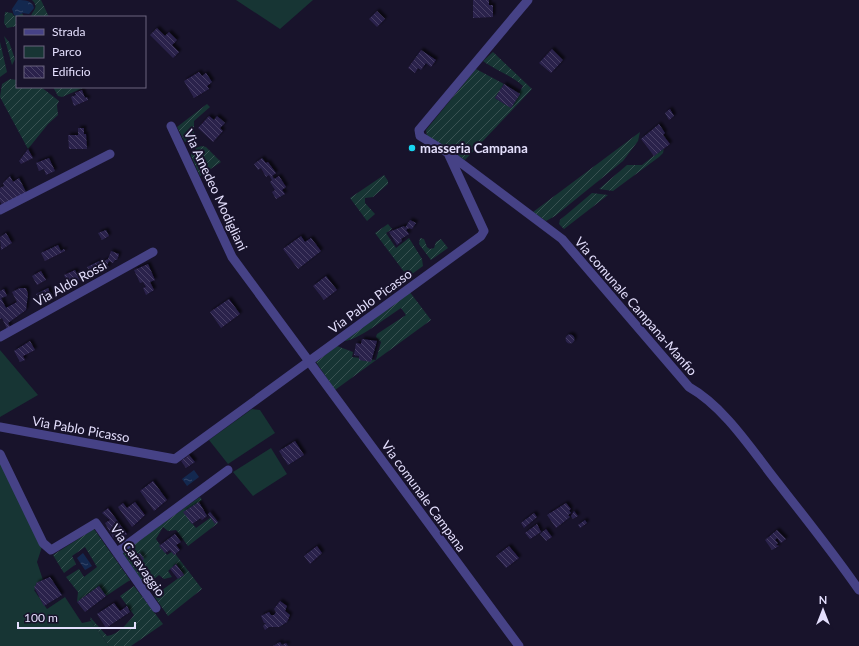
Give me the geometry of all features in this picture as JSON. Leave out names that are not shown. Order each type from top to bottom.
[{"type":"street","points":[[448,153],[420,136],[419,130],[528,0]]},
{"type":"street","name":"Via Amedeo Modigliani","points":[[171,126],[232,257],[308,361]]},
{"type":"street","name":"Via Pablo Picasso","points":[[0,427],[175,459],[481,236],[484,231],[448,153]]},
{"type":"street","name":"Via comunale Campana-Manfio","points":[[448,153],[562,239],[689,387],[700,393],[736,429],[837,558],[859,590]]},
{"type":"street","points":[[0,210],[110,154]]},
{"type":"street","name":"Via Aldo Rossi","points":[[0,337],[153,252]]},
{"type":"street","name":"Via comunale Campana","points":[[308,361],[519,646]]},
{"type":"street","name":"Via Caravaggio","points":[[0,454],[42,543],[51,550],[96,523],[156,608]]},
{"type":"street","points":[[117,552],[228,470]]},
{"type":"green space","points":[[32,0],[41,0],[49,16],[32,16],[35,7]]},
{"type":"green space","points":[[236,0],[313,0],[280,29]]},
{"type":"green space","points":[[5,12],[12,13],[14,16],[22,13],[24,16],[16,16],[16,26],[7,28],[4,23]]},
{"type":"green space","points":[[4,36],[9,42],[15,59],[12,65]]},
{"type":"green space","points":[[0,42],[7,72],[0,77]]},
{"type":"green space","points":[[493,52],[532,89],[465,160],[427,136],[426,130],[476,69],[504,84],[495,98],[511,108],[523,86],[513,78],[483,61]]},
{"type":"green space","points":[[10,79],[16,80],[16,88],[42,88],[59,101],[57,105],[58,115],[48,124],[28,149],[0,97],[2,84]]},
{"type":"green space","points":[[54,88],[83,88],[62,97],[58,96]]},
{"type":"green space","points":[[207,104],[210,107],[194,121],[194,140],[191,142],[185,142],[177,127]]},
{"type":"green space","points":[[640,132],[638,141],[623,161],[555,216],[546,221],[533,212]]},
{"type":"green space","points":[[202,146],[206,147],[221,162],[200,176],[191,153],[197,151],[195,148]]},
{"type":"green space","points":[[664,148],[663,153],[659,157],[613,191],[599,189],[627,165],[642,165]]},
{"type":"green space","points":[[384,175],[388,181],[388,184],[373,197],[365,198],[365,203],[375,214],[367,221],[350,198]]},
{"type":"green space","points":[[592,193],[608,195],[564,229],[559,224],[560,220]]},
{"type":"green space","points":[[388,224],[392,229],[386,233],[396,248],[409,238],[422,259],[423,266],[408,277],[375,233]]},
{"type":"green space","points":[[420,238],[424,239],[427,247],[430,249],[434,248],[436,242],[441,239],[448,248],[431,260],[419,244]]},
{"type":"green space","points":[[409,291],[431,320],[335,390],[316,362],[337,346],[353,352],[352,357],[376,360],[381,342],[376,337],[377,334],[406,315],[401,308],[363,334],[355,338],[342,341]]},
{"type":"green space","points":[[0,350],[38,395],[0,417]]},
{"type":"green space","points":[[252,409],[260,410],[275,433],[228,464],[209,440]]},
{"type":"green space","points":[[271,448],[287,474],[253,496],[233,472]]},
{"type":"green space","points":[[0,459],[42,547],[37,562],[44,583],[34,590],[47,609],[65,597],[82,623],[91,621],[109,646],[0,646]]},
{"type":"green space","points":[[200,497],[202,500],[184,513],[196,528],[213,516],[218,523],[188,546],[176,530],[168,531],[163,527],[156,539],[167,555],[173,551],[202,589],[168,616],[154,596],[184,574],[176,564],[168,571],[172,577],[164,579],[159,575],[154,579],[155,586],[149,591],[122,552]]},
{"type":"green space","points":[[94,529],[130,580],[106,596],[99,587],[77,602],[78,592],[66,577],[79,569],[84,577],[97,567],[85,547],[72,556],[76,564],[64,573],[53,555]]},
{"type":"green space","points":[[134,586],[163,624],[131,646],[109,646],[91,621],[90,617],[107,636],[119,631],[134,615],[120,596]]},
{"type":"water","points":[[18,0],[25,0],[32,3],[34,8],[29,14],[23,13],[17,16],[14,15],[12,9]]},
{"type":"water","points":[[194,470],[199,477],[187,486],[182,479]]},
{"type":"water","points":[[83,553],[92,566],[85,570],[77,558]]},
{"type":"building","points":[[473,0],[489,0],[489,5],[493,5],[493,17],[473,18]]},
{"type":"building","points":[[377,11],[385,19],[377,27],[369,19]]},
{"type":"building","points":[[157,28],[165,36],[169,32],[177,40],[172,45],[179,52],[173,58],[150,35]]},
{"type":"building","points":[[552,49],[563,60],[551,73],[539,63]]},
{"type":"building","points":[[421,50],[436,60],[431,67],[426,63],[421,70],[418,68],[415,73],[408,68]]},
{"type":"building","points":[[199,72],[202,76],[206,73],[212,82],[207,86],[209,89],[194,98],[184,81]]},
{"type":"building","points":[[504,84],[520,94],[511,108],[495,98]]},
{"type":"building","points":[[82,90],[85,98],[87,97],[88,100],[74,106],[71,97],[76,95],[75,93]]},
{"type":"building","points":[[670,109],[674,116],[669,120],[665,113]]},
{"type":"building","points":[[209,116],[214,120],[217,116],[225,123],[220,128],[223,131],[213,142],[198,128]]},
{"type":"building","points":[[659,124],[665,133],[663,135],[670,144],[654,156],[641,139]]},
{"type":"building","points":[[78,128],[84,128],[87,149],[69,149],[68,135],[78,135]]},
{"type":"building","points":[[28,149],[33,158],[21,164],[19,161]]},
{"type":"building","points":[[49,158],[55,171],[46,175],[44,169],[39,171],[36,163]]},
{"type":"building","points":[[262,158],[266,163],[268,162],[276,173],[272,176],[274,179],[279,176],[286,187],[282,190],[285,194],[276,199],[272,192],[275,190],[270,182],[272,180],[269,175],[266,177],[261,168],[258,170],[254,164]]},
{"type":"building","points":[[10,176],[13,182],[19,178],[26,192],[3,207],[0,201],[0,188],[4,186],[3,183]]},
{"type":"building","points":[[410,220],[416,223],[412,229],[409,228],[406,230],[409,234],[401,239],[402,241],[397,245],[389,232],[404,226],[405,228]]},
{"type":"building","points":[[106,230],[109,236],[102,240],[98,233]]},
{"type":"building","points":[[6,233],[12,243],[1,250],[0,237]]},
{"type":"building","points":[[301,236],[305,242],[311,238],[321,251],[298,269],[283,249]]},
{"type":"building","points":[[58,245],[61,251],[64,249],[65,251],[45,261],[41,253]]},
{"type":"building","points":[[111,251],[119,254],[117,260],[113,263],[109,261],[107,265],[109,267],[98,273],[97,271],[91,274],[87,267],[99,261],[100,263],[108,259]]},
{"type":"building","points":[[148,264],[155,280],[150,282],[154,290],[146,295],[143,288],[146,287],[143,282],[140,283],[134,270]]},
{"type":"building","points":[[75,270],[80,280],[69,286],[64,275]]},
{"type":"building","points":[[41,271],[46,280],[37,285],[32,276]]},
{"type":"building","points":[[326,276],[337,290],[324,300],[313,286]]},
{"type":"building","points":[[20,288],[26,288],[28,294],[26,310],[8,323],[10,327],[7,329],[2,318],[0,319],[0,291],[4,289],[7,296],[1,298],[6,308],[17,302],[12,292]]},
{"type":"building","points":[[48,288],[53,299],[44,304],[36,294]]},
{"type":"building","points":[[229,299],[240,314],[221,328],[210,312]]},
{"type":"building","points":[[568,335],[572,335],[574,339],[572,343],[568,343],[566,341],[566,337]]},
{"type":"building","points":[[362,339],[377,341],[371,362],[359,360],[359,356],[354,355],[356,343],[361,344]]},
{"type":"building","points":[[30,341],[35,350],[23,356],[25,360],[20,362],[14,351]]},
{"type":"building","points":[[295,441],[304,455],[288,465],[279,451]]},
{"type":"building","points":[[189,455],[195,462],[186,468],[181,461]]},
{"type":"building","points":[[153,481],[167,500],[154,511],[140,491]]},
{"type":"building","points":[[135,502],[145,515],[132,527],[118,507],[123,503],[127,508]]},
{"type":"building","points":[[199,502],[207,516],[192,524],[183,512]]},
{"type":"building","points":[[566,503],[571,509],[569,510],[571,513],[568,515],[570,517],[556,528],[547,515]]},
{"type":"building","points":[[108,508],[127,534],[119,540],[116,536],[113,538],[105,523],[110,520],[102,513]]},
{"type":"building","points":[[574,511],[578,516],[573,519],[571,516]]},
{"type":"building","points":[[210,512],[218,522],[215,524],[208,514]]},
{"type":"building","points":[[534,513],[537,517],[524,528],[521,523]]},
{"type":"building","points":[[585,520],[587,523],[580,528],[578,525]]},
{"type":"building","points":[[537,524],[541,532],[530,539],[525,533]]},
{"type":"building","points":[[546,529],[552,537],[546,541],[540,534]]},
{"type":"building","points":[[777,530],[786,539],[781,543],[777,538],[775,540],[778,543],[776,545],[779,546],[772,550],[765,540]]},
{"type":"building","points":[[175,534],[181,542],[176,545],[180,550],[174,555],[170,550],[165,553],[159,546]]},
{"type":"building","points":[[317,546],[322,553],[310,564],[304,556]]},
{"type":"building","points":[[509,546],[519,558],[506,568],[496,556]]},
{"type":"building","points":[[140,553],[144,559],[142,561],[137,555]]},
{"type":"building","points":[[176,564],[184,575],[178,579],[170,569]]},
{"type":"building","points":[[50,577],[62,595],[44,606],[34,587],[36,583]]},
{"type":"building","points":[[99,586],[106,596],[85,612],[77,602]]},
{"type":"building","points":[[280,601],[287,606],[285,611],[290,615],[287,622],[279,627],[269,627],[265,630],[263,626],[266,623],[264,623],[261,616],[269,612],[271,615],[274,615],[276,612],[274,609]]},
{"type":"building","points":[[114,603],[120,611],[127,606],[130,612],[106,628],[97,614]]},
{"type":"building","points":[[280,642],[282,645],[286,643],[288,646],[273,646]]},
{"type":"place","name":"masseria Campana","points":[[412,148]]}]
